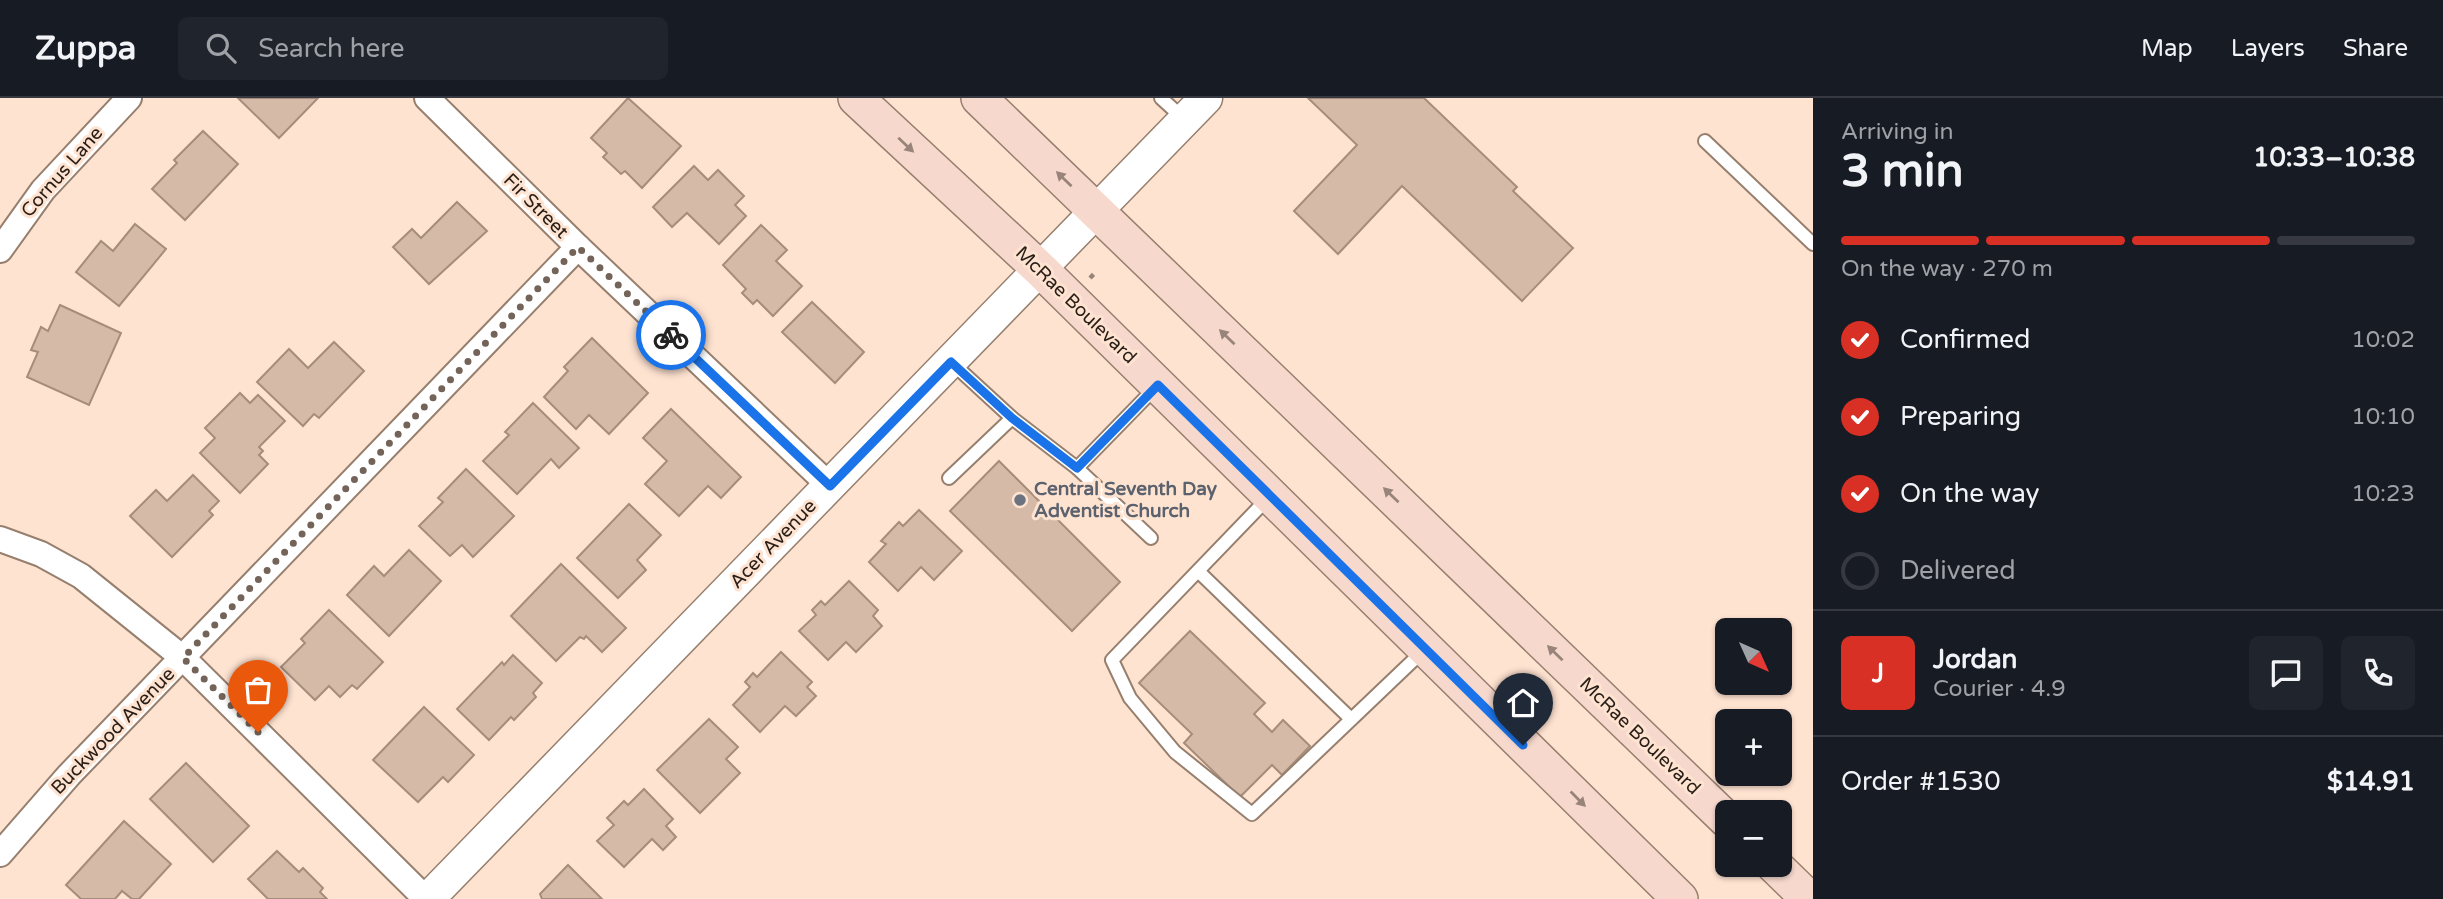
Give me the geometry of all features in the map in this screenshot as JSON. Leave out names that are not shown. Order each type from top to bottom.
[{"type":"main road","name":"McRae Boulevard","points":[[856,98],[1041,270],[1680,899]]},
{"type":"main road","name":"McRae Boulevard","points":[[979,98],[1715,808]]},
{"type":"main road","points":[[1786,877],[1809,899]]},
{"type":"street","name":"Cornus Lane","points":[[0,250],[43,190],[129,98]]},
{"type":"street","name":"Fir Street","points":[[427,98],[578,247],[830,486]]},
{"type":"street","name":"Acer Avenue","points":[[427,899],[1195,109]]},
{"type":"street","name":"Buckwood Avenue","points":[[0,855],[69,775],[578,247]]},
{"type":"street","points":[[0,539],[41,554],[81,576],[183,658],[427,899]]},
{"type":"lane","points":[[1161,98],[1195,109]]},
{"type":"lane","points":[[1705,141],[1813,244]]},
{"type":"lane","points":[[951,362],[1012,418],[1077,468],[1151,538]]},
{"type":"lane","points":[[1077,468],[1158,385]]},
{"type":"lane","points":[[950,478],[1012,418]]},
{"type":"lane","points":[[1270,496],[1112,660],[1130,698],[1175,752],[1252,814],[1425,648]]},
{"type":"lane","points":[[1198,571],[1351,719]]},
{"type":"building","points":[[238,98],[318,98],[279,138]]},
{"type":"building","points":[[628,98],[681,146],[642,188],[625,171],[621,174],[603,157],[607,153],[591,138]]},
{"type":"building","points":[[1308,98],[1424,98],[1517,187],[1513,191],[1573,248],[1522,301],[1402,186],[1338,254],[1294,211],[1357,145]]},
{"type":"building","points":[[203,131],[238,164],[185,220],[152,189],[177,163],[174,160]]},
{"type":"building","points":[[694,166],[708,180],[718,170],[744,196],[735,205],[746,216],[719,244],[687,213],[672,227],[653,207]]},
{"type":"building","points":[[457,202],[487,231],[429,284],[393,247],[412,229],[421,238]]},
{"type":"building","points":[[135,224],[166,249],[119,306],[76,272],[101,241],[113,251]]},
{"type":"building","points":[[761,225],[787,250],[776,261],[802,286],[773,316],[757,300],[753,304],[742,293],[746,289],[723,265]]},
{"type":"building","points":[[812,302],[864,352],[835,383],[782,332]]},
{"type":"building","points":[[60,305],[121,333],[89,405],[27,377],[38,352],[31,350],[41,327],[48,331]]},
{"type":"building","points":[[592,338],[648,393],[609,434],[589,415],[576,429],[544,397],[568,371],[564,367]]},
{"type":"building","points":[[334,342],[364,371],[319,418],[314,414],[303,426],[257,382],[289,349],[308,368]]},
{"type":"building","points":[[240,393],[250,403],[258,395],[285,421],[259,447],[263,451],[259,455],[268,464],[240,493],[200,453],[215,438],[205,428]]},
{"type":"building","points":[[533,403],[579,448],[559,468],[551,459],[517,494],[483,461],[509,435],[505,432]]},
{"type":"building","points":[[671,409],[741,477],[721,498],[708,486],[679,516],[645,484],[667,461],[643,438]]},
{"type":"building","points":[[999,461],[1120,582],[1072,631],[950,511]]},
{"type":"building","points":[[466,469],[514,516],[473,557],[462,545],[450,556],[419,526],[443,502],[438,498]]},
{"type":"building","points":[[193,475],[219,501],[209,511],[213,515],[172,557],[130,516],[156,490],[167,501]]},
{"type":"building","points":[[629,504],[661,535],[637,560],[646,570],[618,598],[577,558]]},
{"type":"building","points":[[919,510],[962,551],[934,580],[921,567],[898,591],[869,562],[886,544],[881,541],[899,522],[903,526]]},
{"type":"building","points":[[409,550],[441,581],[389,636],[347,595],[374,566],[384,576]]},
{"type":"building","points":[[561,564],[626,628],[602,652],[586,636],[584,639],[580,637],[556,661],[511,616]]},
{"type":"building","points":[[849,581],[878,610],[873,616],[882,626],[856,652],[846,642],[828,660],[799,631],[816,615],[812,610],[821,601],[825,605]]},
{"type":"building","points":[[329,610],[383,662],[357,689],[352,685],[340,697],[329,686],[315,700],[281,667],[305,643],[301,639]]},
{"type":"building","points":[[1190,631],[1265,703],[1254,714],[1272,732],[1283,720],[1310,746],[1282,775],[1272,765],[1240,797],[1184,743],[1192,734],[1139,683]]},
{"type":"building","points":[[781,652],[812,682],[807,687],[816,696],[796,716],[785,706],[760,732],[733,705],[750,687],[745,682],[753,673],[757,677]]},
{"type":"building","points":[[513,655],[542,683],[533,693],[536,697],[514,720],[511,717],[489,740],[457,709],[502,662],[504,665]]},
{"type":"building","points":[[424,707],[474,755],[448,782],[443,777],[418,802],[373,760]]},
{"type":"building","points":[[709,719],[738,747],[726,759],[740,773],[700,813],[657,770]]},
{"type":"building","points":[[186,763],[249,826],[213,862],[150,799]]},
{"type":"building","points":[[644,789],[673,819],[666,826],[676,837],[663,850],[652,839],[624,867],[597,841],[614,825],[607,818],[624,801],[628,805]]},
{"type":"building","points":[[124,821],[171,864],[139,899],[132,899],[122,891],[115,899],[81,899],[66,885]]},
{"type":"building","points":[[277,851],[299,872],[303,868],[323,888],[320,892],[327,899],[268,899],[248,879]]},
{"type":"building","points":[[568,865],[602,899],[542,899],[540,894]]},
{"type":"way so far","points":[[258,732],[183,658],[578,247],[671,335]]},
{"type":"place","name":"Central Seventh Day Adventist Church","points":[[1020,500]]},
{"type":"route","points":[[671,335],[830,486],[951,362],[1012,418],[1077,468],[1158,385],[1523,745]]}]
